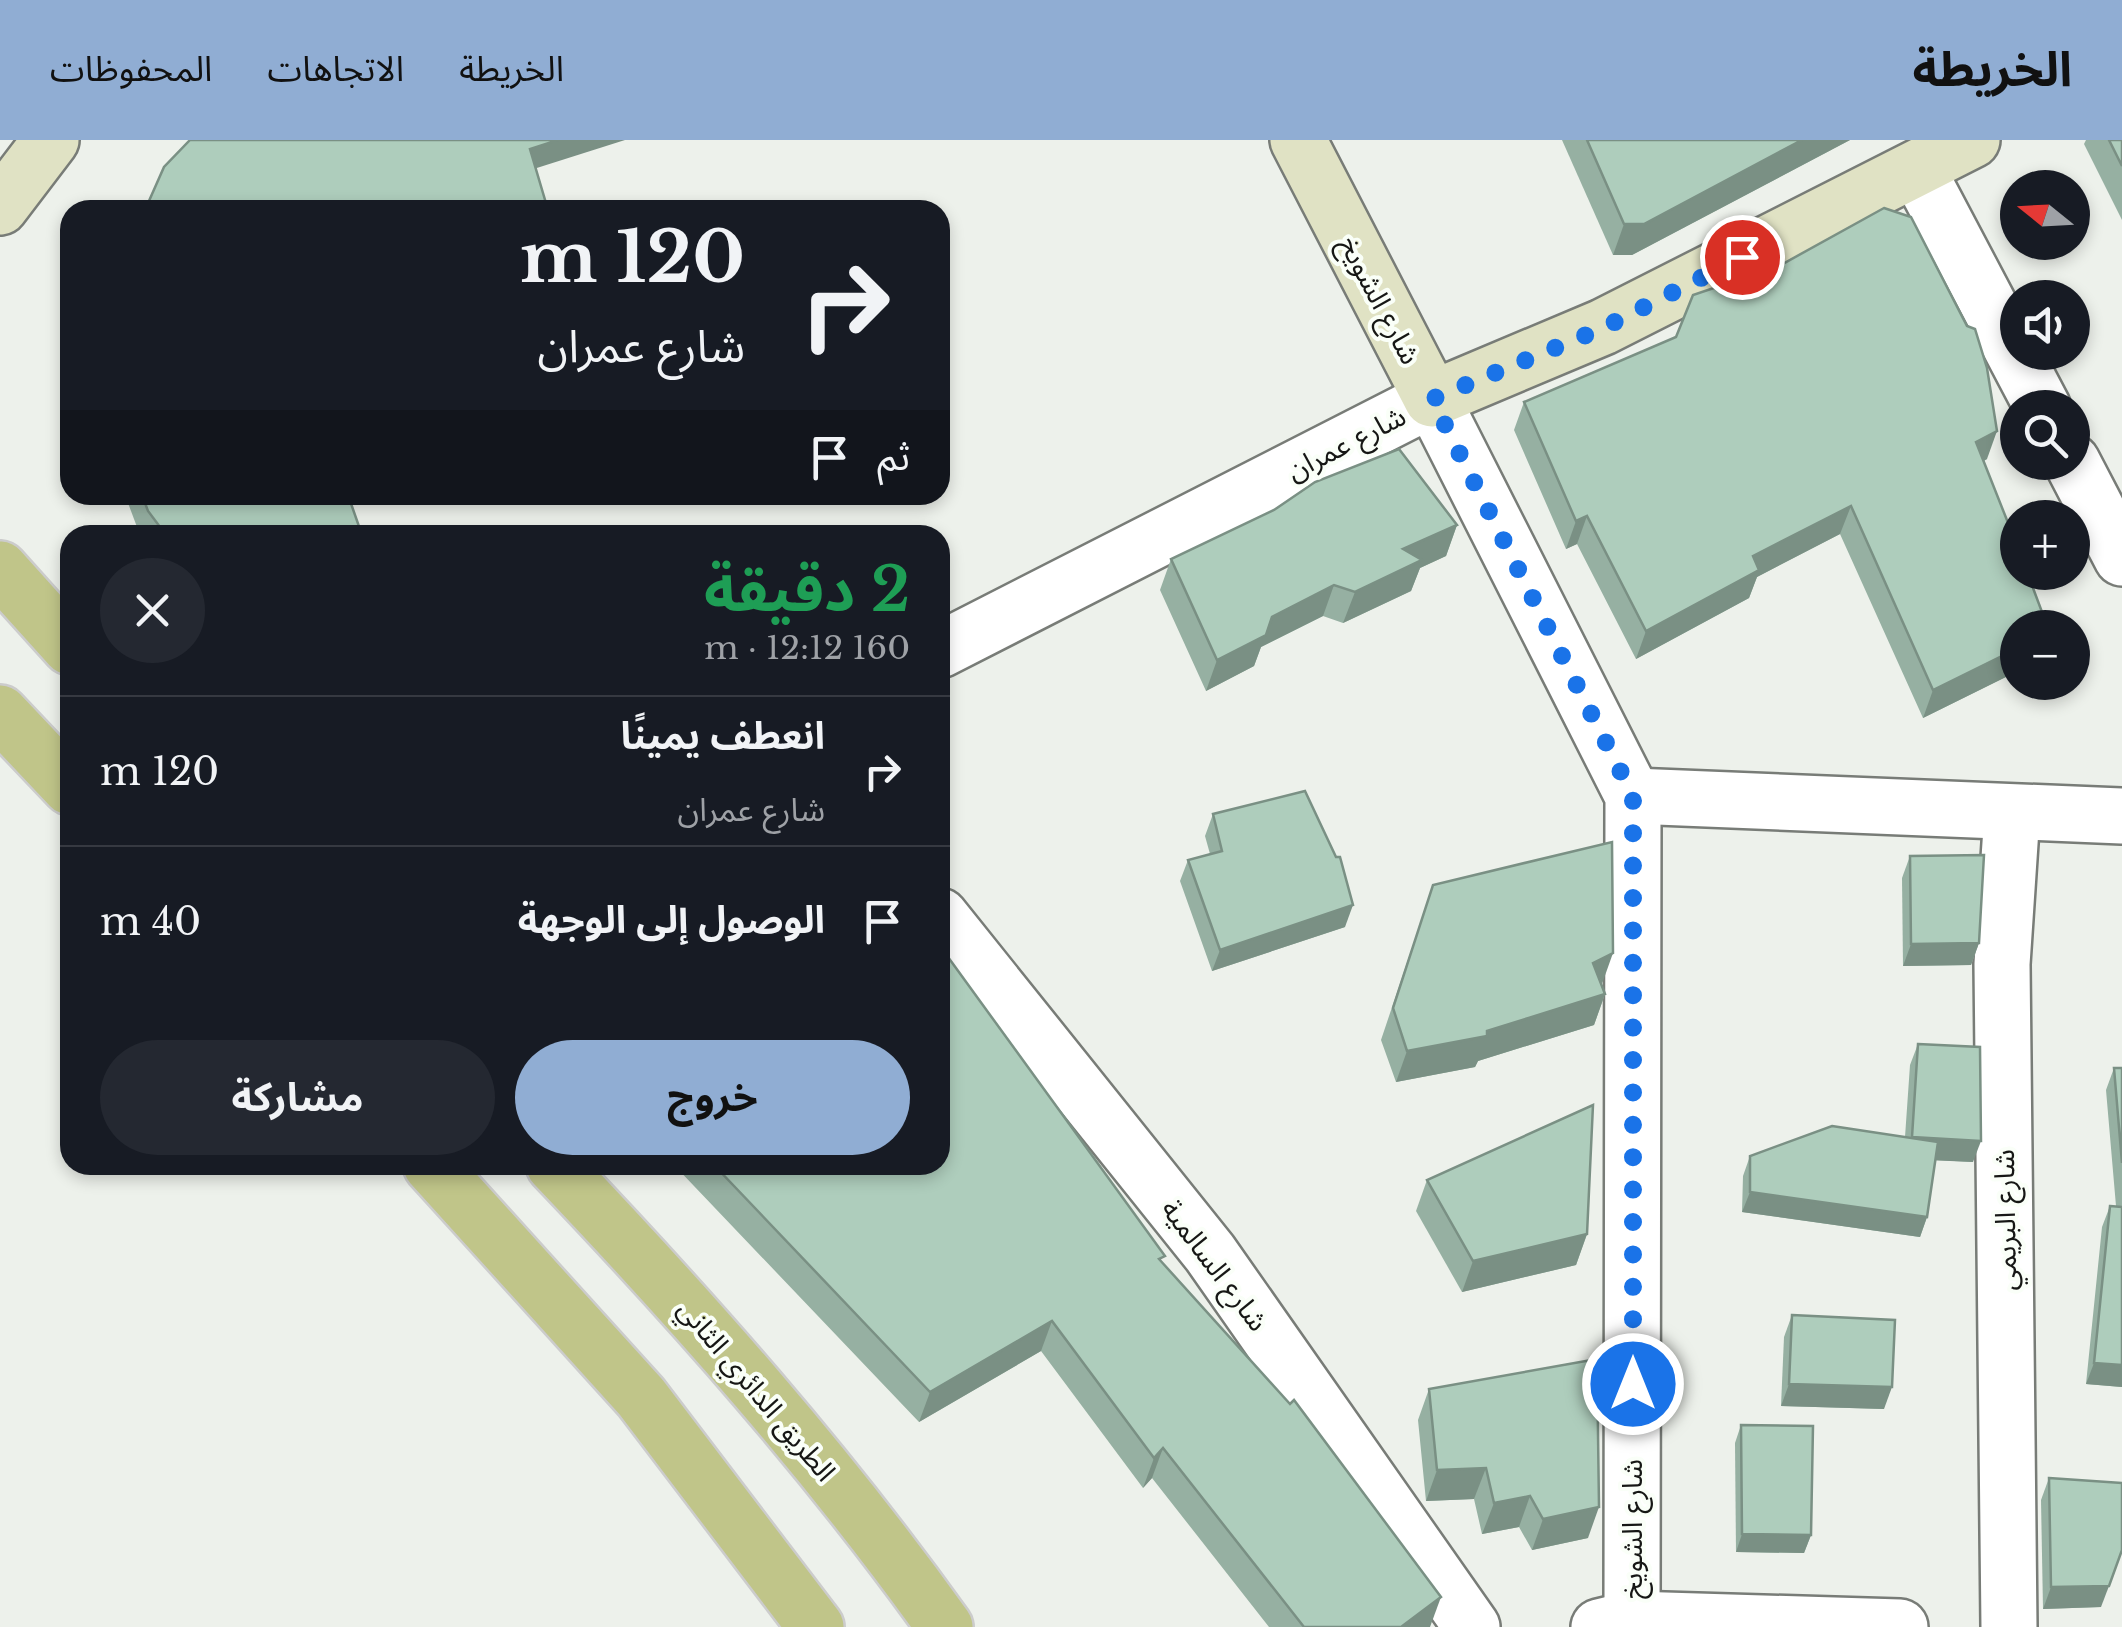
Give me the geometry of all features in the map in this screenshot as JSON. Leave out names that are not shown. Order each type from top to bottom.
[{"type":"main road","points":[[0,149],[16,140]]},
{"type":"main road","points":[[0,207],[52,140]]},
{"type":"main road","name":"شارع الشويخ","points":[[1298,140],[1432,399]]},
{"type":"main road","name":"شارع عمران","points":[[1432,399],[1603,328],[1972,140]]},
{"type":"main road","points":[[0,569],[60,636]]},
{"type":"main road","points":[[0,713],[60,776]]},
{"type":"main road","points":[[440,1175],[640,1396],[816,1627]]},
{"type":"main road","name":"الطريق الدائري الثاني","points":[[563,1175],[733,1360],[945,1627]]},
{"type":"street","points":[[1917,169],[2034,390]]},
{"type":"street","name":"شارع عمران","points":[[950,645],[1432,399]]},
{"type":"street","name":"شارع الشويخ","points":[[1432,399],[1633,796],[1616,1623]]},
{"type":"street","points":[[2082,480],[2121,554]]},
{"type":"street","points":[[1633,796],[2122,816]]},
{"type":"street","name":"شارع البريمي","points":[[2009,1627],[2002,964],[2012,813]]},
{"type":"street","name":"شارع السالمية","points":[[950,929],[1210,1254],[1472,1627]]},
{"type":"street","points":[[1616,1623],[1900,1627]]},
{"type":"building","points":[[190,140],[558,140],[530,149],[545,200],[149,200],[164,167]]},
{"type":"building","points":[[1587,140],[1802,140],[1644,224],[1624,224]]},
{"type":"building","points":[[2109,140],[2122,140],[2122,166]]},
{"type":"building","points":[[1884,208],[1911,217],[1967,326],[1975,329],[1987,368],[1997,431],[1976,442],[2000,503],[2000,590],[2034,590],[2041,610],[2000,610],[2000,657],[1933,690],[1851,506],[1753,556],[1759,570],[1646,631],[1587,516],[1576,521],[1524,402],[1676,337],[1693,295],[1779,266]]},
{"type":"building","points":[[1399,449],[1457,525],[1403,549],[1422,560],[1355,592],[1334,585],[1272,617],[1266,635],[1217,660],[1171,559],[1274,510],[1315,482]]},
{"type":"building","points":[[146,505],[352,505],[358,525],[158,525]]},
{"type":"building","points":[[1305,791],[1336,857],[1340,857],[1353,905],[1220,950],[1188,860],[1222,851],[1213,814]]},
{"type":"building","points":[[1612,842],[1613,953],[1593,963],[1605,994],[1487,1031],[1487,1036],[1407,1051],[1393,1008],[1433,885]]},
{"type":"building","points":[[1984,855],[1979,943],[1911,944],[1910,856]]},
{"type":"building","points":[[950,960],[1165,1256],[1159,1259],[1290,1404],[1294,1400],[1441,1597],[1401,1627],[1304,1627],[1163,1448],[1154,1458],[1052,1321],[930,1392],[724,1175],[950,1175]]},
{"type":"building","points":[[1918,1044],[1980,1047],[1981,1141],[1912,1137]]},
{"type":"building","points":[[2114,1068],[2122,1068],[2122,1163]]},
{"type":"building","points":[[1593,1105],[1587,1234],[1473,1261],[1427,1180]]},
{"type":"building","points":[[1832,1126],[1938,1142],[1927,1217],[1750,1192],[1750,1156]]},
{"type":"building","points":[[2110,1206],[2122,1207],[2122,1365],[2094,1363]]},
{"type":"building","points":[[1792,1315],[1895,1320],[1892,1387],[1789,1384]]},
{"type":"building","points":[[1597,1359],[1599,1507],[1543,1519],[1530,1496],[1494,1503],[1486,1468],[1437,1470],[1429,1389]]},
{"type":"building","points":[[1741,1425],[1813,1426],[1811,1535],[1742,1534]]},
{"type":"building","points":[[2049,1478],[2122,1483],[2122,1550],[2109,1586],[2051,1587]]},
{"type":"route","points":[[1633,1384],[1633,796],[1432,399],[1603,328],[1742,257]]}]
